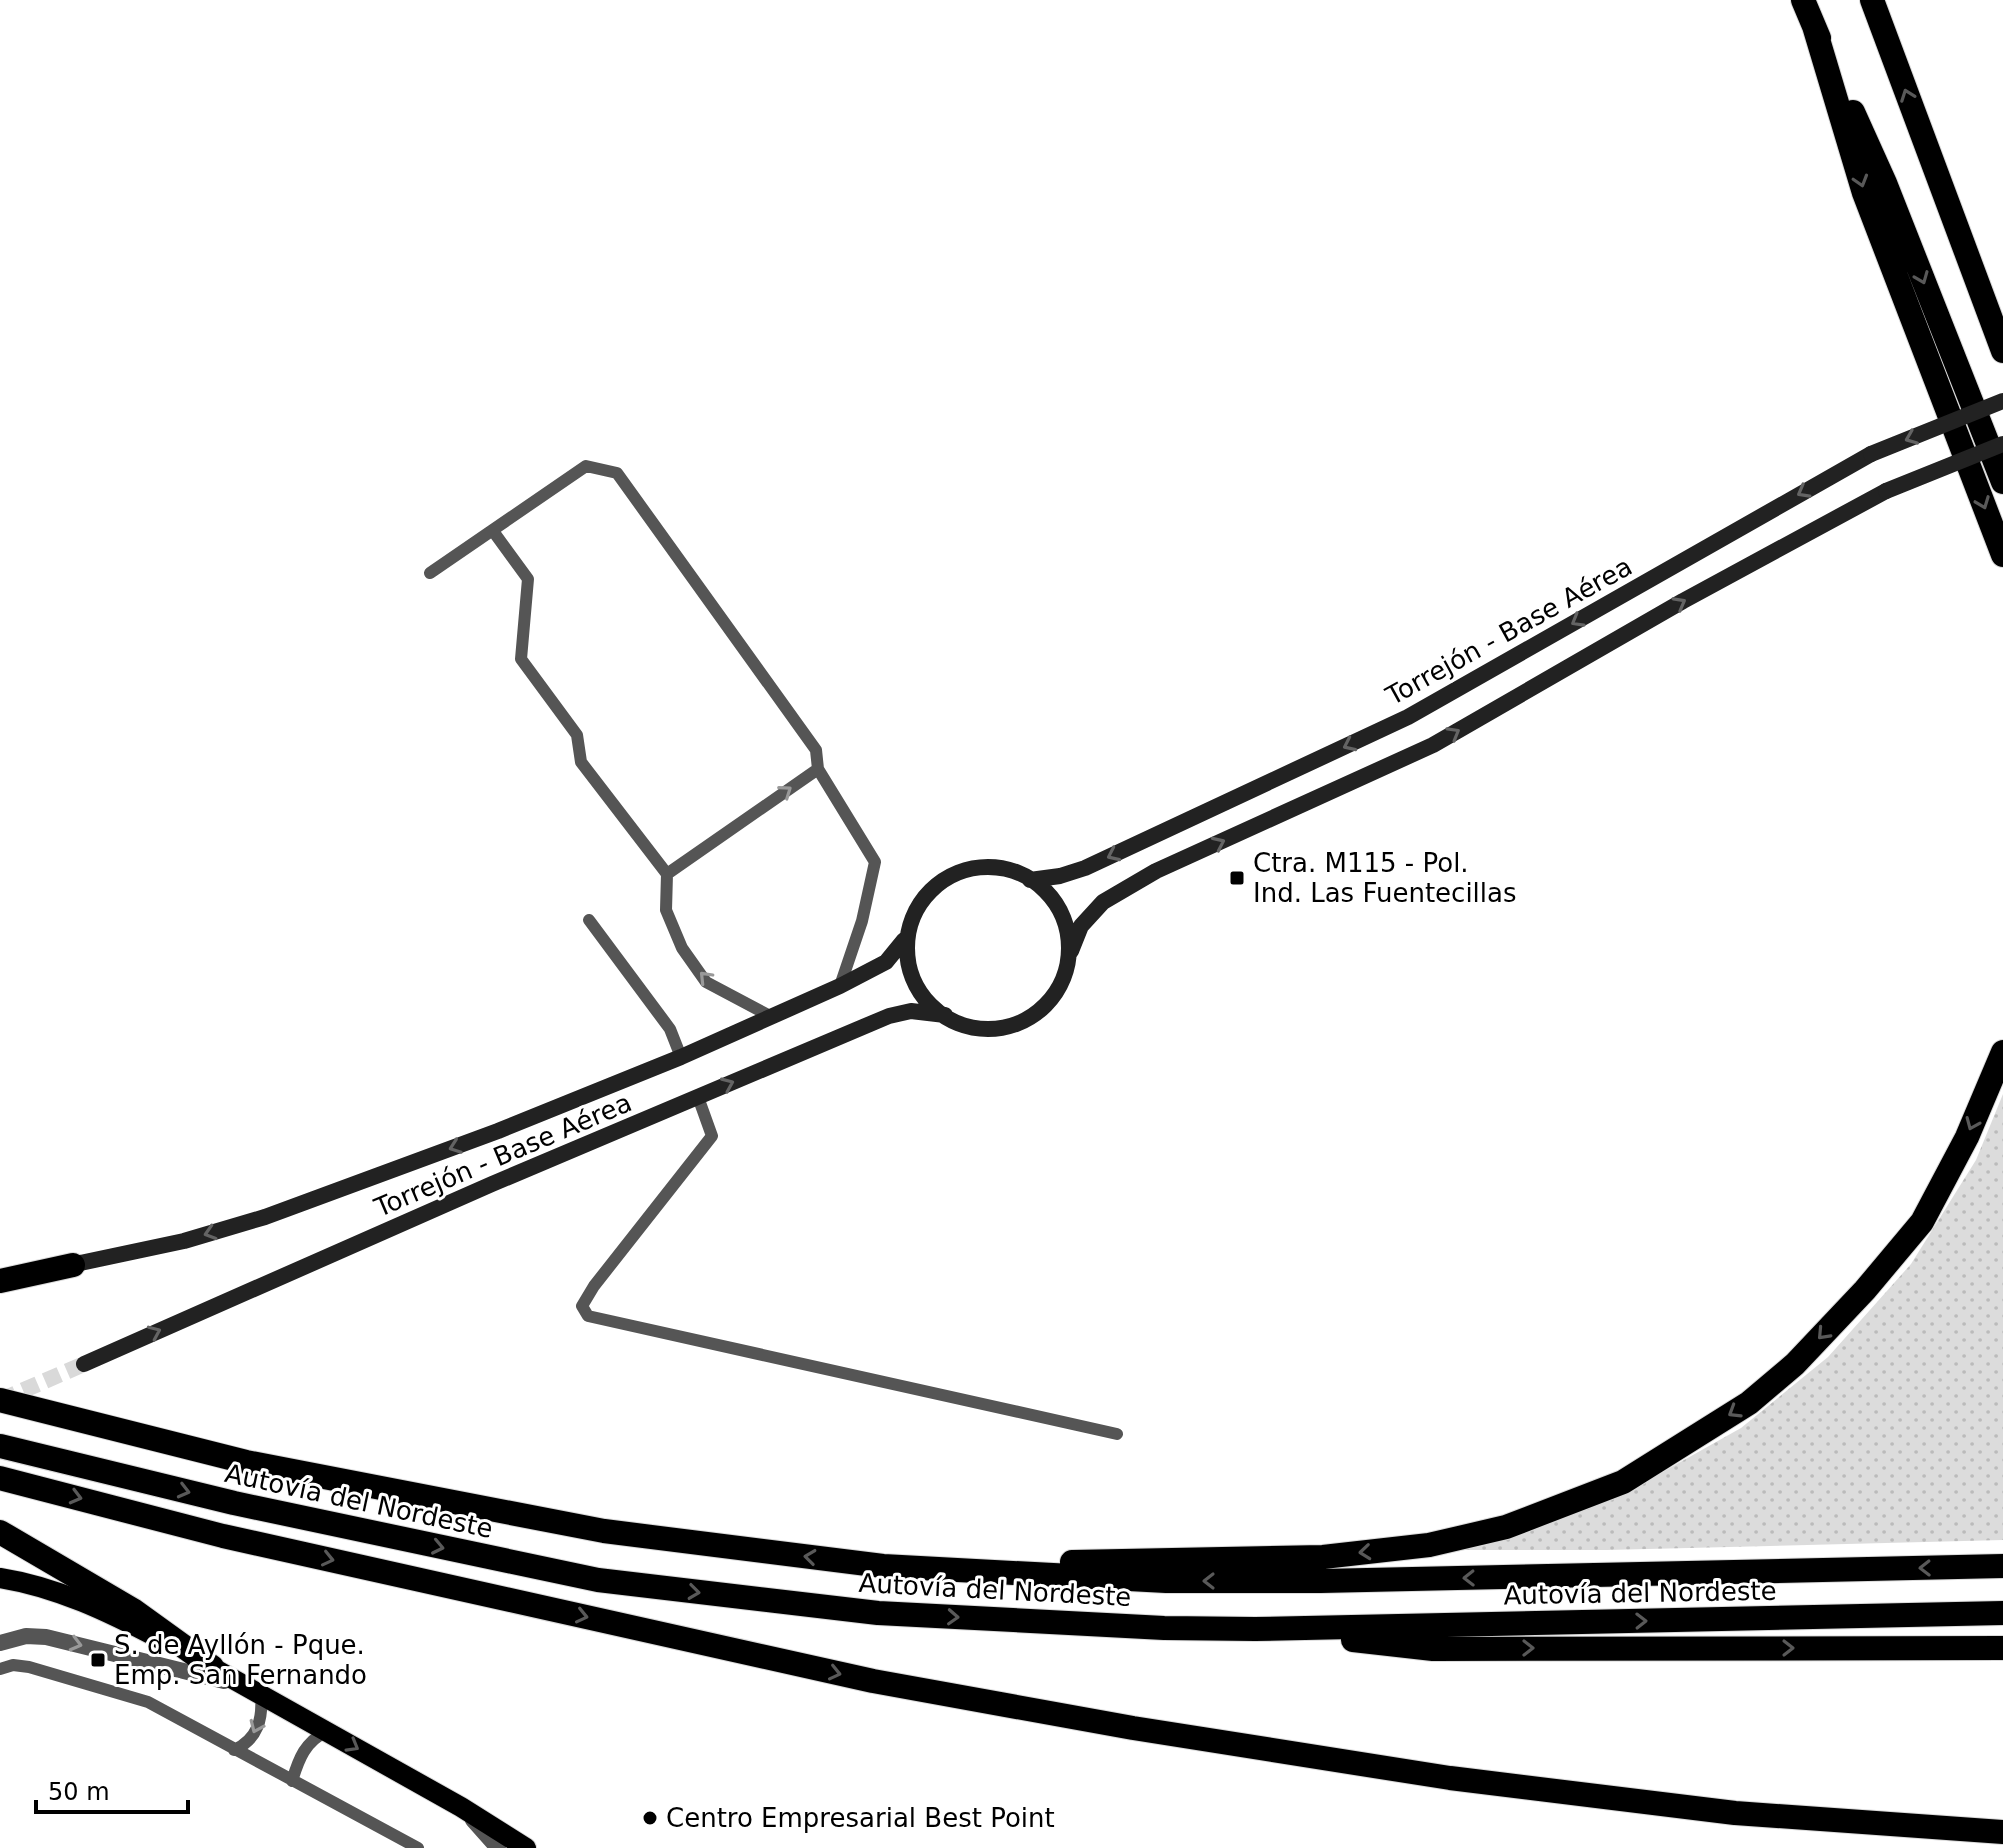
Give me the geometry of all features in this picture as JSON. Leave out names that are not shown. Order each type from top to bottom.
[{"type":"highway","points":[[1803,0],[1885,183],[2003,482]]},
{"type":"highway","points":[[1872,0],[2003,351]]},
{"type":"highway","points":[[1814,26],[1864,193],[2003,555]]},
{"type":"highway","points":[[883,1566],[1323,1557],[1429,1545],[1506,1527],[1623,1482],[1749,1403],[1795,1364],[1865,1290],[1922,1222],[1967,1137],[2003,1052]]},
{"type":"highway","points":[[0,1281],[73,1265]]},
{"type":"highway","name":"Autovía del Nordeste","points":[[0,1400],[246,1462],[604,1531],[883,1566],[1166,1581],[1337,1581],[2003,1566]]},
{"type":"highway","name":"Autovía del Nordeste","points":[[0,1446],[234,1503],[598,1580],[878,1613],[1164,1628],[1255,1629],[2003,1613]]},
{"type":"highway","points":[[0,1478],[223,1536],[826,1671],[1118,1725],[1466,1780],[1735,1813],[2003,1832]]},
{"type":"highway","points":[[0,1532],[133,1610],[212,1667]]},
{"type":"highway","points":[[1255,1629],[1433,1649],[2003,1648]]},
{"type":"main road","name":"Torrejón - Base Aérea","points":[[1030,880],[1060,876],[1085,868],[1408,717],[1871,454],[2003,401]]},
{"type":"main road","points":[[1071,951],[1061,909],[1030,880],[999,868],[982,867],[937,883],[915,908],[904,940],[904,956],[911,976],[923,996],[945,1015],[970,1026],[991,1029],[1032,1019],[1062,989],[1081,926],[1103,902],[1156,871],[1433,745],[1683,601],[1886,491],[2003,444]]},
{"type":"main road","name":"Torrejón - Base Aérea","points":[[0,1268],[73,1265],[184,1241],[265,1217],[498,1131],[681,1057],[840,986],[886,962],[904,940]]},
{"type":"main road","name":"Torrejón - Base Aérea","points":[[84,1364],[492,1184],[889,1016],[911,1011],[945,1015]]},
{"type":"main road","points":[[0,1578],[59,1592],[144,1631],[461,1807],[526,1848]]},
{"type":"street","points":[[0,1643],[26,1636],[46,1637],[253,1690]]},
{"type":"street","points":[[461,1807],[498,1848]]},
{"type":"lane","points":[[430,573],[586,466],[617,473],[816,750],[818,769],[875,862],[862,921],[840,986]]},
{"type":"lane","points":[[493,531],[528,579],[521,659],[577,735],[581,762],[667,874],[666,910],[682,948],[706,982],[772,1017]]},
{"type":"lane","points":[[667,874],[818,769]]},
{"type":"lane","points":[[589,920],[670,1029],[681,1057]]},
{"type":"lane","points":[[698,1097],[712,1136],[594,1286],[582,1306],[588,1316],[1117,1434]]},
{"type":"lane","points":[[0,1669],[13,1665],[29,1667],[148,1702],[418,1848]]},
{"type":"lane","points":[[234,1750],[254,1736],[262,1711],[253,1690]]},
{"type":"lane","points":[[292,1781],[305,1748],[314,1738],[327,1731]]},
{"type":"shaded area","points":[[2003,1094],[2003,1540],[1607,1550],[1452,1550],[1643,1483],[1741,1428],[1828,1357],[1911,1264],[1976,1160]]},
{"type":"tunnel","points":[[1,1400],[84,1364]]},
{"type":"place","name":"Ctra. M115 - Pol. Ind. Las Fuentecillas","points":[[1237,878]]},
{"type":"place","name":"S. de Ayllón - Pque. Emp. San Fernando","points":[[98,1660]]},
{"type":"place","name":"Centro Empresarial Best Point","points":[[650,1818]]}]
